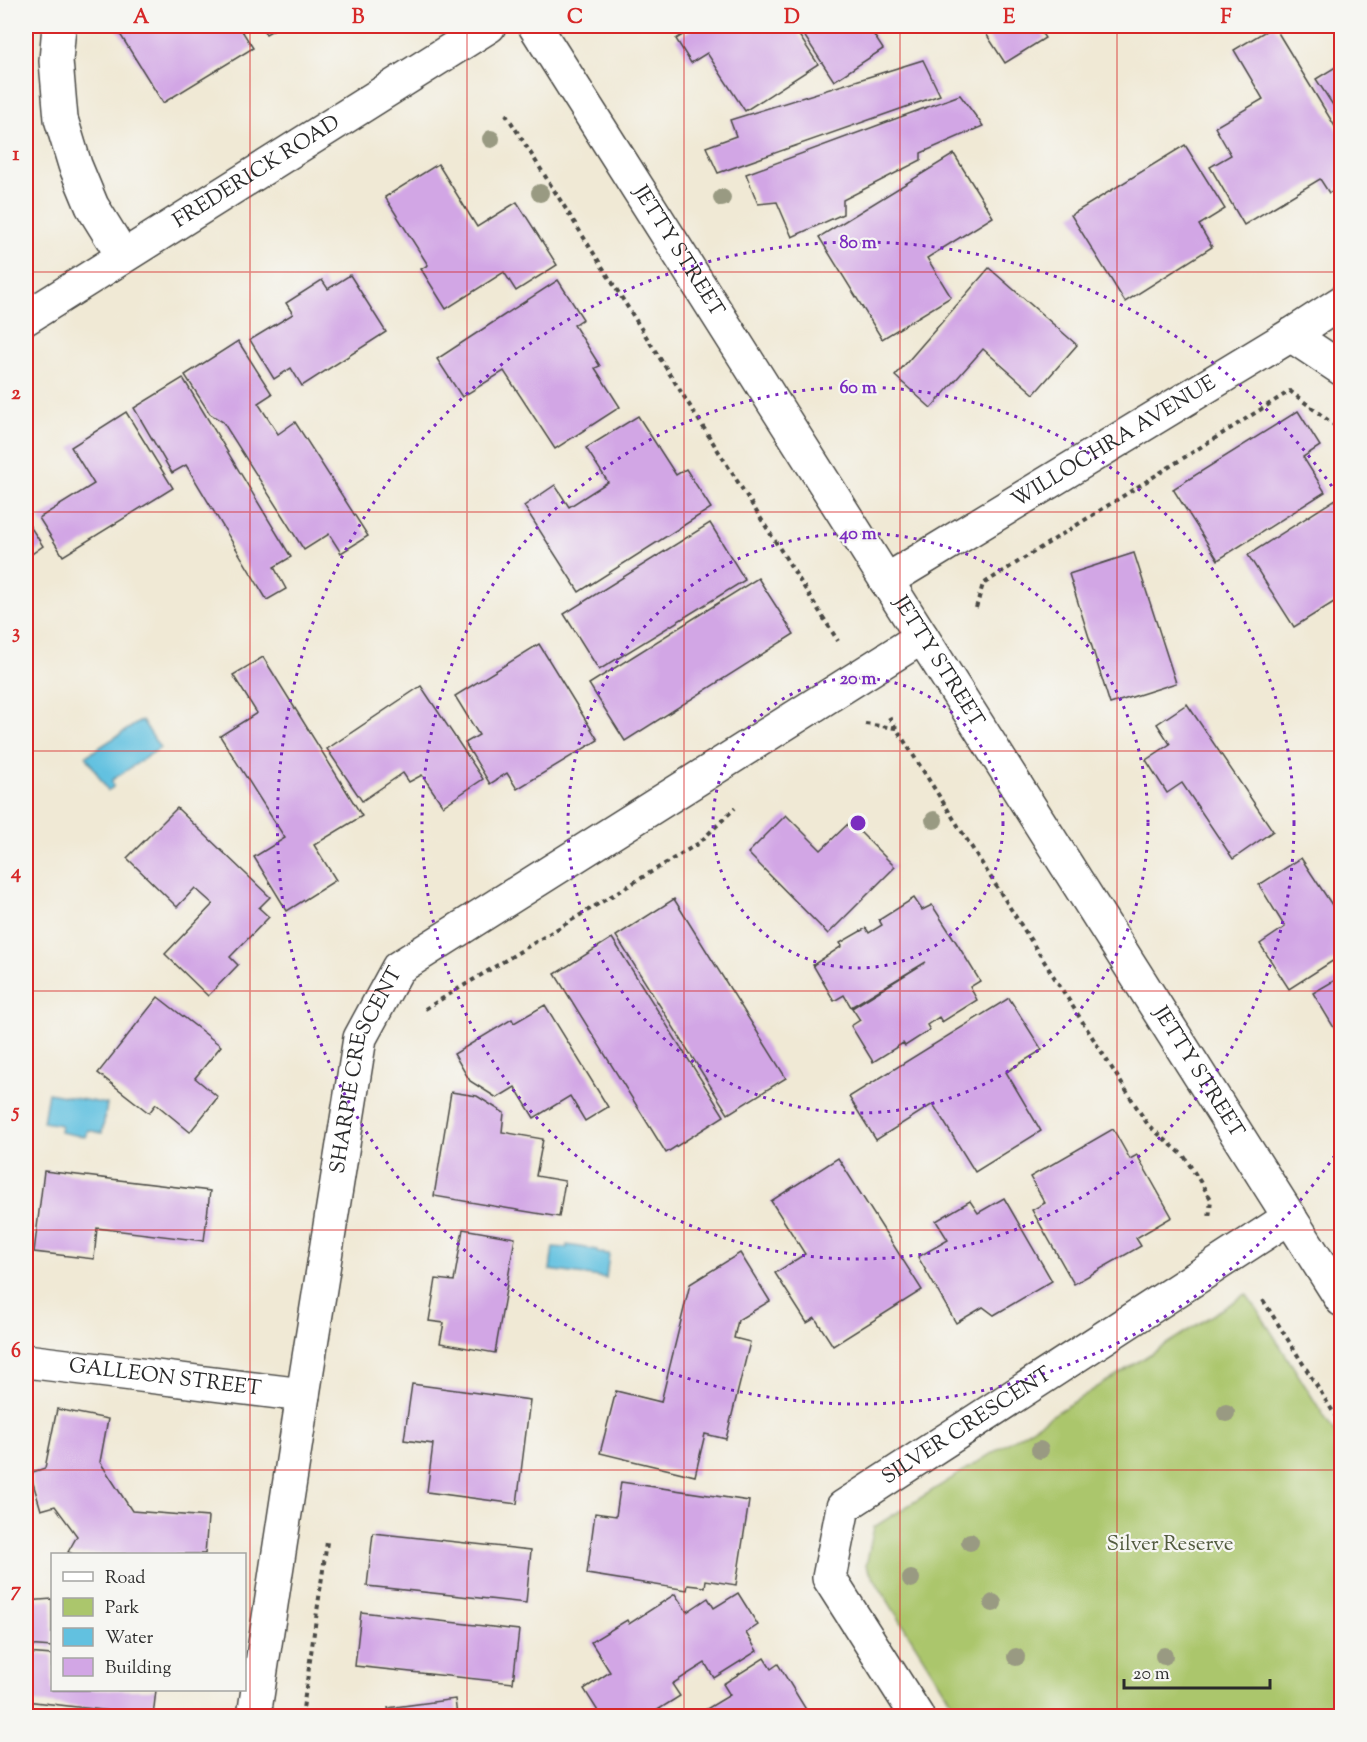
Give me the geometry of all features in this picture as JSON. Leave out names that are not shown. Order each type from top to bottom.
[{"type":"street","points":[[59,26],[56,61],[61,119],[75,165],[92,206],[123,256]]},
{"type":"street","name":"FREDERICK ROAD","points":[[26,318],[489,26]]},
{"type":"street","name":"JETTY STREET","points":[[535,26],[1341,1300]]},
{"type":"street","name":"WILLOCHRA AVENUE","points":[[886,582],[1291,335],[1341,302]]},
{"type":"street","points":[[1291,335],[1341,369]]},
{"type":"street","name":"SHARPIE CRESCENT","points":[[254,1716],[360,1038],[398,968],[922,637]]},
{"type":"street","name":"SILVER CRESCENT","points":[[917,1716],[829,1578],[843,1507],[1290,1217]]},
{"type":"street","name":"GALLEON STREET","points":[[26,1361],[303,1395]]},
{"type":"path","points":[[506,114],[842,647]]},
{"type":"path","points":[[976,608],[983,584],[1290,391],[1341,431]]},
{"type":"path","points":[[889,717],[1148,1125],[1185,1156],[1211,1199],[1208,1217],[1214,1227]]},
{"type":"path","points":[[859,723],[896,728]]},
{"type":"path","points":[[418,1014],[699,843],[737,806]]},
{"type":"path","points":[[1263,1300],[1341,1426]]},
{"type":"path","points":[[302,1716],[327,1539]]},
{"type":"green space","name":"Silver Reserve","points":[[1246,1294],[1341,1443],[1341,1716],[960,1716],[866,1566],[874,1527]]},
{"type":"water","points":[[142,720],[160,748],[112,780],[113,787],[108,791],[86,756]]},
{"type":"water","points":[[48,1093],[107,1104],[102,1133],[88,1130],[85,1137],[60,1132],[61,1125],[43,1122]]},
{"type":"water","points":[[567,1245],[609,1254],[606,1278],[550,1270],[553,1247],[567,1248]]},
{"type":"building","points":[[115,26],[239,26],[253,48],[163,103]]},
{"type":"building","points":[[260,26],[280,26],[266,34]]},
{"type":"building","points":[[697,26],[793,26],[818,64],[745,111],[707,53],[691,63],[676,39]]},
{"type":"building","points":[[798,26],[868,26],[883,49],[834,81]]},
{"type":"building","points":[[981,26],[1037,26],[1045,38],[1005,63]]},
{"type":"building","points":[[1048,26],[1066,26],[1053,33]]},
{"type":"building","points":[[1274,26],[1342,138],[1342,186],[1329,193],[1320,179],[1244,225],[1210,167],[1231,155],[1215,127],[1263,99],[1234,50]]},
{"type":"building","points":[[923,60],[940,95],[718,173],[706,147],[736,136],[730,120]]},
{"type":"building","points":[[1342,63],[1342,119],[1316,79]]},
{"type":"building","points":[[960,95],[983,126],[921,153],[921,160],[843,200],[843,214],[792,237],[777,202],[758,204],[746,174]]},
{"type":"building","points":[[1185,145],[1225,209],[1199,225],[1212,247],[1125,302],[1071,215]]},
{"type":"building","points":[[954,154],[993,217],[927,258],[951,297],[882,339],[819,237]]},
{"type":"building","points":[[438,164],[477,227],[517,202],[557,265],[516,291],[504,272],[446,309],[421,269],[428,265],[385,197]]},
{"type":"building","points":[[989,268],[1077,345],[1034,394],[983,349],[931,408],[895,376]]},
{"type":"building","points":[[350,275],[386,332],[302,386],[291,368],[274,379],[250,340],[293,314],[286,303],[322,280],[328,289]]},
{"type":"building","points":[[558,280],[583,319],[574,325],[600,366],[595,368],[620,407],[555,449],[504,371],[462,397],[437,359]]},
{"type":"building","points":[[238,341],[272,394],[258,403],[278,434],[295,422],[368,536],[341,553],[329,534],[304,550],[223,422],[210,414],[185,375]]},
{"type":"building","points":[[183,378],[291,557],[274,567],[286,589],[267,600],[186,465],[172,473],[134,408]]},
{"type":"building","points":[[1298,411],[1320,446],[1303,457],[1325,492],[1218,560],[1173,489]]},
{"type":"building","points":[[126,412],[173,488],[63,556],[39,518],[94,484],[71,447]]},
{"type":"building","points":[[638,416],[676,475],[686,469],[711,508],[579,592],[524,506],[555,485],[569,507],[608,482],[586,448]]},
{"type":"building","points":[[1342,495],[1342,597],[1294,627],[1248,555]]},
{"type":"building","points":[[26,520],[43,546],[26,558]]},
{"type":"building","points":[[710,523],[745,580],[599,670],[564,614]]},
{"type":"building","points":[[1134,553],[1176,683],[1110,704],[1069,574]]},
{"type":"building","points":[[758,578],[794,634],[625,741],[589,684]]},
{"type":"building","points":[[539,644],[598,740],[517,789],[507,773],[490,784],[465,743],[479,735],[455,696]]},
{"type":"building","points":[[263,657],[362,816],[314,845],[336,880],[287,911],[254,857],[285,838],[220,736],[257,713],[233,675]]},
{"type":"building","points":[[421,686],[483,779],[443,806],[422,775],[409,782],[403,773],[362,801],[327,749]]},
{"type":"building","points":[[1187,704],[1273,831],[1233,859],[1182,783],[1167,793],[1146,760],[1170,744],[1157,724]]},
{"type":"building","points":[[177,808],[270,897],[259,908],[269,917],[230,957],[238,965],[208,996],[165,954],[213,904],[195,888],[177,907],[127,858]]},
{"type":"building","points":[[786,815],[821,850],[850,822],[895,867],[828,934],[748,853]]},
{"type":"building","points":[[1301,858],[1342,920],[1342,955],[1289,989],[1260,944],[1285,927],[1259,885]]},
{"type":"building","points":[[914,898],[922,910],[932,905],[956,942],[980,981],[970,987],[977,1000],[942,1022],[939,1017],[927,1025],[930,1030],[905,1046],[903,1043],[873,1062],[851,1026],[860,1020],[852,1008],[926,962],[851,1007],[844,995],[834,1001],[813,965],[842,946],[840,943],[866,928],[869,933],[882,925],[879,920]]},
{"type":"building","points":[[674,899],[786,1078],[728,1114],[616,936]]},
{"type":"building","points":[[612,938],[724,1116],[666,1153],[555,974]]},
{"type":"building","points":[[1342,976],[1342,1041],[1313,993]]},
{"type":"building","points":[[158,997],[221,1046],[195,1078],[218,1097],[190,1132],[156,1104],[149,1113],[98,1073]]},
{"type":"building","points":[[1009,998],[1042,1050],[1006,1072],[1041,1131],[975,1172],[933,1104],[876,1140],[849,1097]]},
{"type":"building","points":[[545,1005],[608,1107],[585,1121],[570,1096],[534,1118],[515,1087],[497,1098],[470,1081],[454,1054],[512,1019],[514,1023]]},
{"type":"building","points":[[451,1092],[477,1096],[504,1113],[502,1132],[543,1139],[536,1176],[565,1181],[559,1217],[434,1196]]},
{"type":"building","points":[[1113,1129],[1130,1159],[1137,1155],[1172,1217],[1136,1238],[1141,1246],[1074,1284],[1032,1210],[1045,1203],[1030,1177]]},
{"type":"building","points":[[838,1158],[922,1290],[833,1346],[815,1318],[807,1323],[775,1273],[805,1254],[771,1201]]},
{"type":"building","points":[[44,1171],[210,1191],[204,1241],[97,1228],[94,1259],[34,1252]]},
{"type":"building","points":[[1004,1198],[1052,1281],[994,1315],[983,1307],[956,1323],[918,1257],[948,1240],[936,1221],[970,1201],[978,1213]]},
{"type":"building","points":[[463,1229],[515,1238],[495,1353],[440,1343],[444,1323],[429,1321],[436,1279],[454,1281]]},
{"type":"building","points":[[740,1253],[770,1301],[738,1320],[734,1338],[750,1342],[726,1439],[705,1434],[695,1476],[600,1453],[616,1391],[661,1402],[690,1284]]},
{"type":"building","points":[[412,1384],[530,1400],[517,1504],[427,1492],[433,1444],[404,1440]]},
{"type":"building","points":[[57,1409],[108,1419],[100,1462],[132,1511],[208,1517],[205,1553],[68,1552],[77,1536],[55,1506],[41,1510],[30,1473],[45,1468]]},
{"type":"building","points":[[621,1482],[749,1501],[736,1585],[706,1580],[705,1587],[688,1585],[687,1590],[587,1574],[595,1513],[616,1516]]},
{"type":"building","points":[[373,1533],[531,1550],[526,1603],[367,1586]]},
{"type":"building","points":[[738,1593],[758,1625],[746,1633],[757,1651],[714,1678],[705,1663],[672,1684],[680,1696],[648,1716],[601,1716],[584,1689],[610,1672],[591,1642],[627,1620],[629,1624],[675,1594],[687,1612],[708,1598],[714,1608]]},
{"type":"building","points":[[51,1599],[51,1647],[26,1645],[26,1601]]},
{"type":"building","points":[[361,1612],[519,1630],[513,1683],[355,1666]]},
{"type":"building","points":[[26,1653],[51,1655],[51,1691],[156,1691],[153,1716],[26,1701]]},
{"type":"building","points":[[764,1658],[771,1669],[778,1664],[810,1716],[695,1716],[730,1695],[723,1684]]},
{"type":"building","points":[[455,1699],[457,1716],[390,1716],[388,1708]]}]
